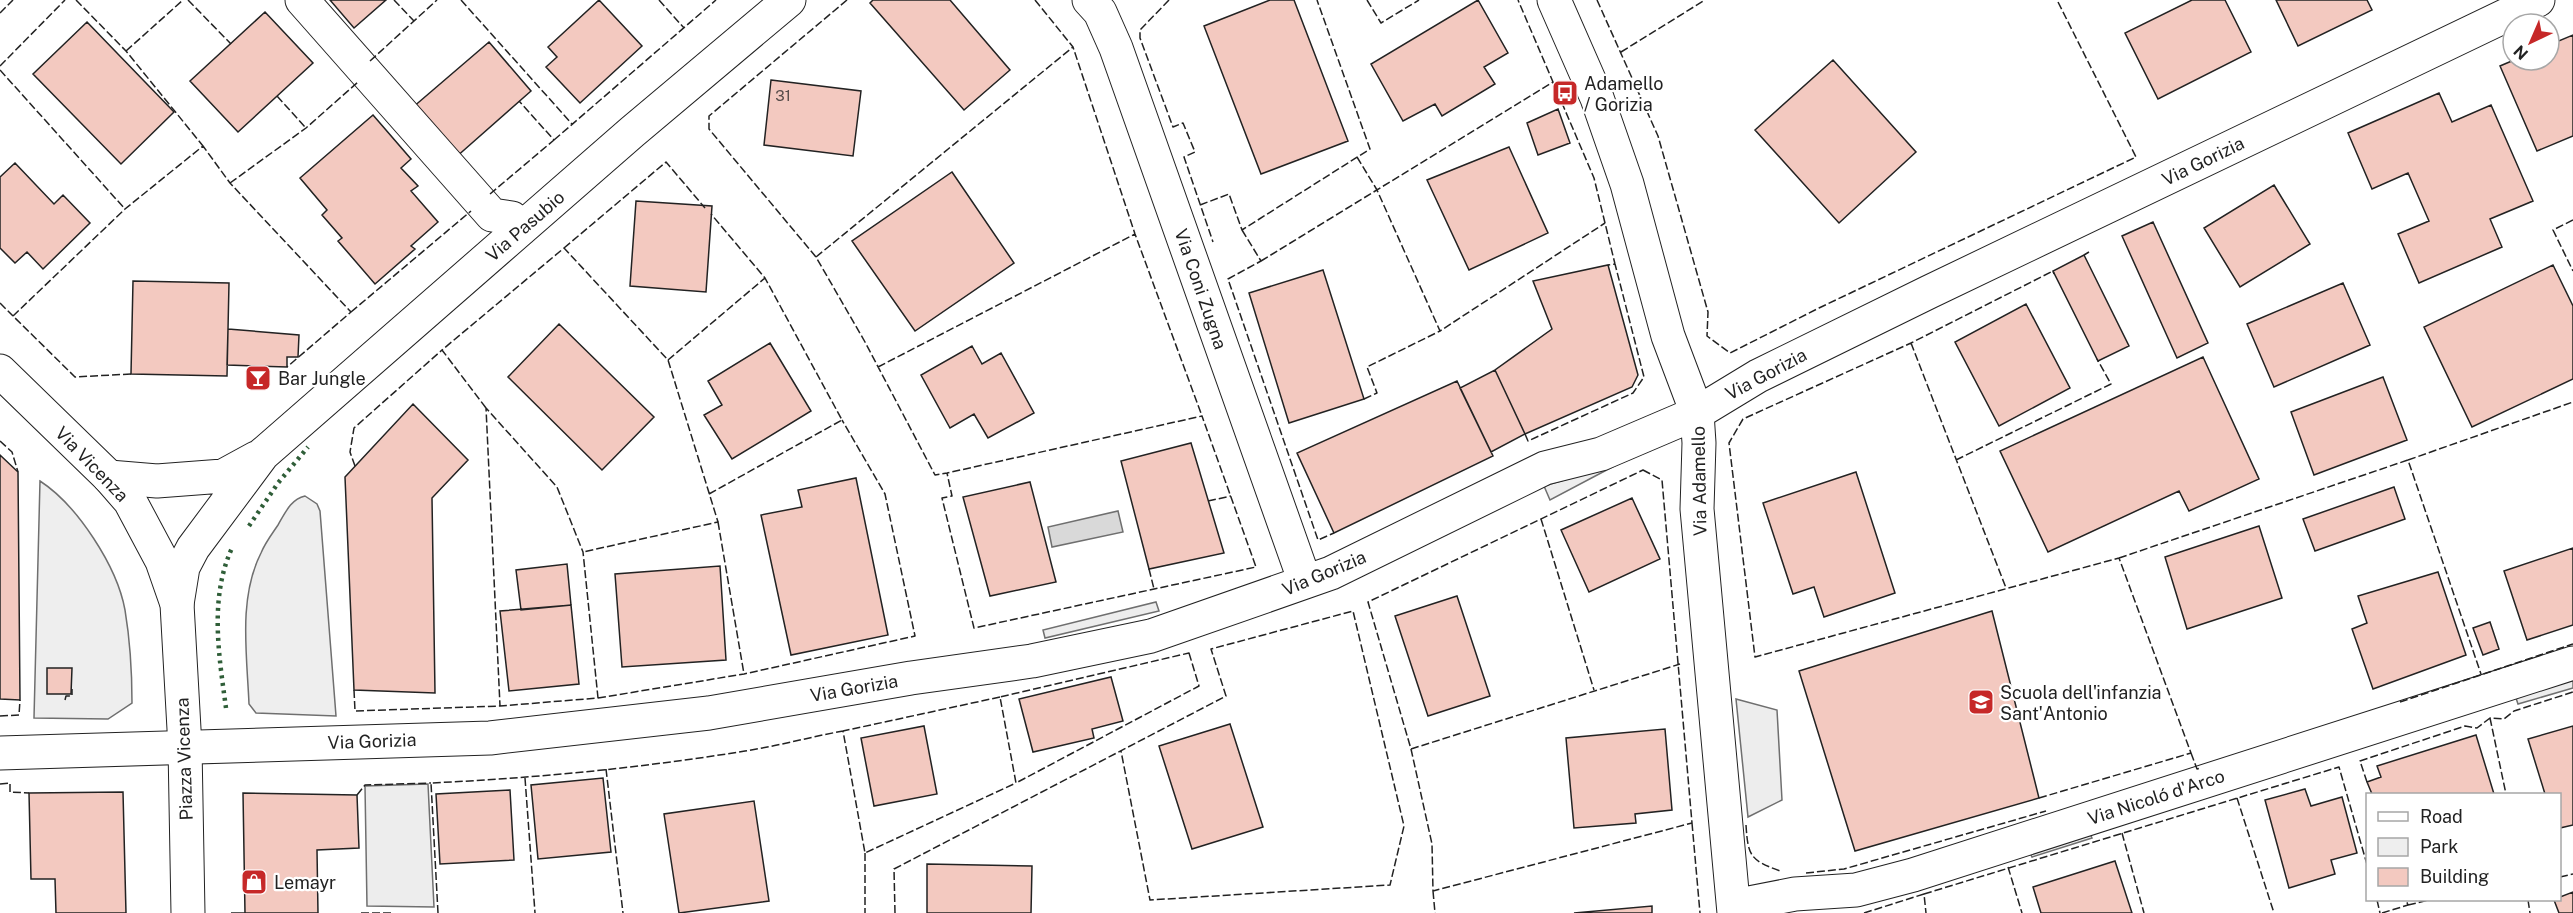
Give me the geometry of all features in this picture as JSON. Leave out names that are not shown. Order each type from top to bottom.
[{"type":"street","points":[[302,0],[492,215],[512,218],[521,229]]},
{"type":"street","name":"Via Pasubio","points":[[177,604],[183,567],[193,548],[263,454],[789,0]]},
{"type":"street","name":"Via Coni Zugna","points":[[1089,0],[1100,12],[1116,48],[1305,582]]},
{"type":"street","name":"Via Adamello","points":[[1554,0],[1597,98],[1627,184],[1668,336],[1697,413],[1699,443],[1697,509],[1734,910]]},
{"type":"street","name":"Via Gorizia","points":[[0,753],[490,738],[709,714],[911,678],[1032,661],[1151,636],[1331,573],[1545,468],[1601,454],[1697,413],[1758,376],[1929,292],[2538,0]]},
{"type":"street","name":"Via Vicenza","points":[[0,371],[109,477],[130,501],[149,532],[177,604]]},
{"type":"street","name":"Via Pasubio","points":[[109,477],[157,481],[223,476],[263,454]]},
{"type":"street","name":"Piazza Vicenza","points":[[177,604],[185,747],[188,913]]},
{"type":"street","name":"Via Nicoló d'Arco","points":[[1734,910],[1795,894],[1856,890],[1913,875],[2573,663]]},
{"type":"green space","points":[[1618,464],[1550,500],[1544,486]]},
{"type":"green space","points":[[40,481],[68,505],[81,521],[104,556],[121,593],[129,644],[132,703],[108,719],[34,718]]},
{"type":"green space","points":[[305,496],[317,504],[320,511],[336,716],[256,713],[249,704],[246,627],[249,589],[254,570],[267,542],[289,507],[296,500]]},
{"type":"shaded area","points":[[1118,511],[1123,532],[1052,547],[1048,527]]},
{"type":"shaded area","points":[[1156,602],[1159,611],[1045,638],[1043,630]]},
{"type":"shaded area","points":[[2573,674],[2573,688],[2518,704],[2514,692]]},
{"type":"shaded area","points":[[1736,699],[1777,710],[1782,800],[1748,817]]},
{"type":"shaded area","points":[[428,784],[434,907],[367,906],[365,786]]},
{"type":"shaded area","points":[[2087,827],[2092,838],[2032,857],[2027,846]]},
{"type":"building","points":[[330,0],[386,0],[354,28]]},
{"type":"building","points":[[599,0],[642,46],[580,103],[546,67],[557,57],[548,47]]},
{"type":"building","points":[[873,0],[950,0],[1010,70],[964,110],[870,3]]},
{"type":"building","points":[[1270,0],[1294,0],[1348,141],[1261,174],[1204,26]]},
{"type":"building","points":[[1478,0],[1508,53],[1484,67],[1495,84],[1442,116],[1435,104],[1403,121],[1371,64]]},
{"type":"building","points":[[2192,0],[2225,0],[2251,52],[2158,99],[2125,33]]},
{"type":"building","points":[[2276,0],[2367,0],[2372,10],[2298,46]]},
{"type":"building","points":[[265,12],[313,63],[238,132],[190,81]]},
{"type":"building","points":[[87,22],[174,112],[121,164],[33,74]]},
{"type":"building","points":[[2573,35],[2573,136],[2537,151],[2503,72],[2561,72],[2561,40]]},
{"type":"building","points":[[489,42],[531,91],[455,158],[412,108]]},
{"type":"building","points":[[1833,60],[1916,152],[1839,223],[1755,130]]},
{"type":"building","points":[[771,80],[861,91],[853,156],[764,145]]},
{"type":"building","points":[[2439,93],[2452,122],[2491,105],[2533,201],[2490,219],[2502,247],[2419,283],[2398,234],[2429,221],[2408,173],[2372,189],[2348,133]]},
{"type":"building","points":[[1558,109],[1570,143],[1538,155],[1527,123]]},
{"type":"building","points":[[373,115],[411,159],[401,168],[418,186],[411,191],[438,222],[411,246],[415,249],[375,284],[338,241],[342,238],[322,215],[327,210],[300,178]]},
{"type":"building","points":[[1509,147],[1548,233],[1469,270],[1427,180]]},
{"type":"building","points":[[15,163],[54,204],[63,195],[90,223],[43,269],[27,252],[15,263],[0,248],[0,177]]},
{"type":"building","points":[[952,172],[1014,263],[915,331],[852,241]]},
{"type":"building","points":[[2274,185],[2310,244],[2240,287],[2204,228]]},
{"type":"building","points":[[636,201],[712,206],[706,292],[630,286]]},
{"type":"building","points":[[2153,222],[2208,343],[2177,358],[2122,236]]},
{"type":"building","points":[[2084,255],[2129,346],[2098,361],[2053,271]]},
{"type":"building","points":[[1608,265],[1638,375],[1632,387],[1525,434],[1495,370],[1552,329],[1533,281]]},
{"type":"building","points":[[2553,265],[2573,306],[2573,379],[2472,427],[2424,327]]},
{"type":"building","points":[[1323,270],[1364,399],[1289,423],[1249,293]]},
{"type":"building","points":[[133,281],[229,283],[227,376],[131,374]]},
{"type":"building","points":[[2343,283],[2370,345],[2274,387],[2247,324]]},
{"type":"building","points":[[2026,304],[2070,388],[1999,426],[1955,342]]},
{"type":"building","points":[[559,324],[654,417],[602,470],[508,377]]},
{"type":"building","points":[[228,329],[299,335],[298,357],[287,357],[287,367],[227,365]]},
{"type":"building","points":[[770,343],[811,411],[732,459],[704,415],[722,405],[708,381]]},
{"type":"building","points":[[972,346],[982,364],[1001,353],[1034,413],[988,438],[974,414],[950,428],[921,375]]},
{"type":"building","points":[[2203,357],[2259,479],[2189,511],[2179,491],[2048,552],[2000,451]]},
{"type":"building","points":[[1495,370],[1525,434],[1491,452],[1460,388]]},
{"type":"building","points":[[2383,377],[2407,440],[2314,475],[2291,412]]},
{"type":"building","points":[[1457,381],[1493,456],[1334,533],[1297,453]]},
{"type":"building","points":[[413,404],[468,460],[432,498],[435,693],[354,690],[345,477]]},
{"type":"building","points":[[1191,443],[1224,553],[1149,569],[1121,461]]},
{"type":"building","points":[[0,455],[18,472],[20,700],[0,699]]},
{"type":"building","points":[[1856,472],[1895,593],[1824,617],[1814,587],[1793,594],[1763,503]]},
{"type":"building","points":[[856,478],[888,635],[791,655],[761,515],[802,507],[798,490]]},
{"type":"building","points":[[1030,482],[1056,582],[990,596],[963,497]]},
{"type":"building","points":[[2394,487],[2405,519],[2315,551],[2303,519]]},
{"type":"building","points":[[1632,498],[1660,559],[1589,592],[1561,530]]},
{"type":"building","points":[[2259,526],[2282,598],[2187,629],[2165,557]]},
{"type":"building","points":[[2573,548],[2573,625],[2527,640],[2504,571]]},
{"type":"building","points":[[567,564],[571,605],[521,610],[516,570]]},
{"type":"building","points":[[720,566],[726,660],[622,667],[615,574]]},
{"type":"building","points":[[2438,572],[2466,655],[2373,689],[2352,629],[2367,623],[2358,596]]},
{"type":"building","points":[[1457,596],[1490,696],[1428,716],[1395,616]]},
{"type":"building","points":[[571,605],[579,684],[509,691],[500,611]]},
{"type":"building","points":[[1992,611],[2039,798],[1855,851],[1799,671]]},
{"type":"building","points":[[2490,622],[2499,649],[2483,655],[2473,628]]},
{"type":"building","points":[[47,668],[72,668],[71,694],[47,694]]},
{"type":"building","points":[[1111,677],[1123,721],[1092,729],[1094,738],[1033,752],[1019,699]]},
{"type":"building","points":[[1230,724],[1263,827],[1192,849],[1159,746]]},
{"type":"building","points":[[924,726],[937,794],[874,806],[861,738]]},
{"type":"building","points":[[2573,726],[2573,825],[2561,828],[2561,793],[2545,793],[2528,739]]},
{"type":"building","points":[[1665,729],[1672,810],[1635,814],[1636,823],[1574,828],[1566,738]]},
{"type":"building","points":[[2476,735],[2494,793],[2372,793],[2367,782],[2381,777],[2377,766]]},
{"type":"building","points":[[603,778],[611,852],[538,859],[531,785]]},
{"type":"building","points":[[2305,789],[2311,806],[2342,797],[2357,853],[2331,860],[2335,874],[2289,888],[2265,800]]},
{"type":"building","points":[[510,790],[514,860],[440,864],[436,794]]},
{"type":"building","points":[[123,792],[126,913],[56,913],[55,879],[31,879],[29,793]]},
{"type":"building","points":[[243,793],[357,795],[359,848],[317,850],[318,913],[245,913]]},
{"type":"building","points":[[754,801],[769,901],[679,913],[664,814]]},
{"type":"building","points":[[2115,861],[2132,913],[2041,913],[2033,887]]},
{"type":"building","points":[[927,864],[1032,866],[1031,913],[927,913]]},
{"type":"building","points":[[2573,892],[2573,913],[2559,913],[2554,901],[2561,901],[2561,897]]},
{"type":"building","points":[[1652,906],[1652,913],[1574,913]]},
{"type":"hedge","points":[[249,526],[278,483],[308,447]]},
{"type":"hedge","points":[[226,708],[219,648],[218,607],[220,587],[232,548]]},
{"type":"fence","points":[[0,13],[13,0]]},
{"type":"fence","points":[[0,66],[65,0]]},
{"type":"fence","points":[[76,0],[126,51],[203,146]]},
{"type":"fence","points":[[126,51],[183,0]]},
{"type":"fence","points":[[188,0],[231,44]]},
{"type":"fence","points":[[394,0],[414,21]]},
{"type":"fence","points":[[370,61],[437,0]]},
{"type":"fence","points":[[461,0],[572,124]]},
{"type":"fence","points":[[659,0],[684,28]]},
{"type":"fence","points":[[554,140],[716,0]]},
{"type":"fence","points":[[847,0],[709,116],[709,129],[816,257],[865,342],[935,475],[947,473],[952,496],[942,498],[974,628],[1256,567],[1202,416],[947,473]]},
{"type":"fence","points":[[1035,0],[1073,47],[1135,234],[1202,416]]},
{"type":"fence","points":[[1169,0],[1140,30],[1140,38],[1173,127],[1183,123],[1195,152],[1184,157],[1213,242]]},
{"type":"fence","points":[[1200,205],[1229,194],[1242,230],[1370,149],[1317,0]]},
{"type":"fence","points":[[1367,0],[1381,23],[1419,0]]},
{"type":"fence","points":[[1261,261],[1553,82],[1518,0]]},
{"type":"fence","points":[[1597,0],[1658,136],[1708,312],[1707,336],[1730,353],[1819,308],[2136,157],[2057,0]]},
{"type":"fence","points":[[1621,52],[1705,0]]},
{"type":"fence","points":[[816,257],[1073,47]]},
{"type":"fence","points":[[0,70],[125,209]]},
{"type":"fence","points":[[230,183],[306,128],[358,82]]},
{"type":"fence","points":[[1553,82],[1594,178],[1615,264]]},
{"type":"fence","points":[[277,96],[306,128]]},
{"type":"fence","points":[[490,194],[554,140],[519,101]]},
{"type":"fence","points":[[131,374],[75,377],[13,316],[125,209],[203,146],[230,183],[351,312],[287,367]]},
{"type":"fence","points":[[1357,157],[1377,190],[1440,331],[1605,223]]},
{"type":"fence","points":[[564,248],[666,162],[705,208]]},
{"type":"fence","points":[[351,312],[471,211]]},
{"type":"fence","points":[[668,360],[765,278],[711,214]]},
{"type":"fence","points":[[2573,220],[2553,230],[2573,271]]},
{"type":"fence","points":[[1242,230],[1261,261],[1228,279],[1318,540],[1334,533]]},
{"type":"fence","points":[[878,367],[1135,234]]},
{"type":"fence","points":[[486,408],[442,350],[564,248],[668,360],[718,522],[583,552]]},
{"type":"fence","points":[[2084,255],[2089,252]]},
{"type":"fence","points":[[1525,434],[1528,441],[1633,393],[1644,377],[1615,264],[1608,265]]},
{"type":"fence","points":[[2039,798],[2191,753],[2119,558],[1755,657],[1729,443],[1743,419],[1911,343],[2053,271],[2054,274]]},
{"type":"fence","points":[[709,494],[842,420],[765,278]]},
{"type":"fence","points":[[0,303],[13,316]]},
{"type":"fence","points":[[1364,399],[1377,393],[1367,367],[1440,331]]},
{"type":"fence","points":[[1911,343],[2006,588]]},
{"type":"fence","points":[[355,466],[350,452],[354,428],[442,350]]},
{"type":"fence","points":[[1956,460],[2111,384],[2097,359]]},
{"type":"fence","points":[[2408,460],[2573,402]]},
{"type":"fence","points":[[354,690],[355,711],[500,706],[598,698],[583,552],[557,487],[486,408],[500,706]]},
{"type":"fence","points":[[598,698],[744,674],[915,636],[885,494],[842,420]]},
{"type":"fence","points":[[0,441],[12,452],[18,472]]},
{"type":"fence","points":[[2119,558],[2408,460],[2481,674]]},
{"type":"fence","points":[[1643,470],[1662,480],[1692,823],[1433,891],[1432,844],[1411,749],[1368,602],[1643,470]]},
{"type":"fence","points":[[1208,501],[1231,496]]},
{"type":"fence","points":[[1541,519],[1594,690]]},
{"type":"fence","points":[[718,522],[744,674]]},
{"type":"fence","points":[[1149,569],[1154,589]]},
{"type":"fence","points":[[895,913],[894,869],[1226,696],[1211,649],[1353,611],[1404,826],[1390,885],[1150,900],[1121,751]]},
{"type":"fence","points":[[2400,702],[2573,644]]},
{"type":"fence","points":[[1189,653],[1199,686],[1016,783],[1000,697],[1189,653]]},
{"type":"fence","points":[[1411,749],[1680,664]]},
{"type":"fence","points":[[65,700],[66,696],[72,696],[72,689]]},
{"type":"fence","points":[[2367,782],[2360,761],[2465,726],[2477,728],[2490,718],[2504,719],[2514,711],[2573,692]]},
{"type":"fence","points":[[1000,697],[843,731],[865,853],[1016,783]]},
{"type":"fence","points":[[0,716],[19,715],[20,700]]},
{"type":"fence","points":[[2490,718],[2506,793]]},
{"type":"fence","points":[[438,913],[431,783],[628,767],[757,749],[843,731]]},
{"type":"fence","points":[[2191,753],[2197,769],[2201,768]]},
{"type":"fence","points":[[1924,894],[2339,767],[2366,861]]},
{"type":"fence","points":[[606,769],[623,913]]},
{"type":"fence","points":[[525,778],[535,913]]},
{"type":"fence","points":[[0,784],[10,783],[10,792],[29,793]]},
{"type":"fence","points":[[357,795],[365,785],[431,783]]},
{"type":"fence","points":[[2237,798],[2274,913]]},
{"type":"fence","points":[[1806,873],[1844,869],[2046,811]]},
{"type":"fence","points":[[1692,823],[1700,913]]},
{"type":"fence","points":[[1746,825],[1752,856],[1762,864],[1780,871]]},
{"type":"fence","points":[[2122,833],[2144,913]]},
{"type":"fence","points":[[865,853],[865,913]]},
{"type":"fence","points":[[2008,867],[2022,913]]},
{"type":"fence","points":[[2561,877],[2573,874]]},
{"type":"fence","points":[[1433,891],[1435,913]]},
{"type":"fence","points":[[1864,913],[1924,894],[1926,913]]},
{"type":"fence","points":[[2377,901],[2380,913]]},
{"type":"fence","points":[[2382,913],[2408,905],[2406,901]]},
{"type":"fence","points":[[2408,905],[2425,901]]},
{"type":"fence","points":[[2528,901],[2530,913]]},
{"type":"fence","points":[[361,913],[394,913]]},
{"type":"place","name":"Adamello / Gorizia","points":[[1565,93]]},
{"type":"place","name":"Bar Jungle","points":[[258,378]]},
{"type":"place","name":"Scuola dell'infanzia Sant'Antonio","points":[[1981,702]]},
{"type":"place","name":"Lemayr","points":[[254,882]]}]
